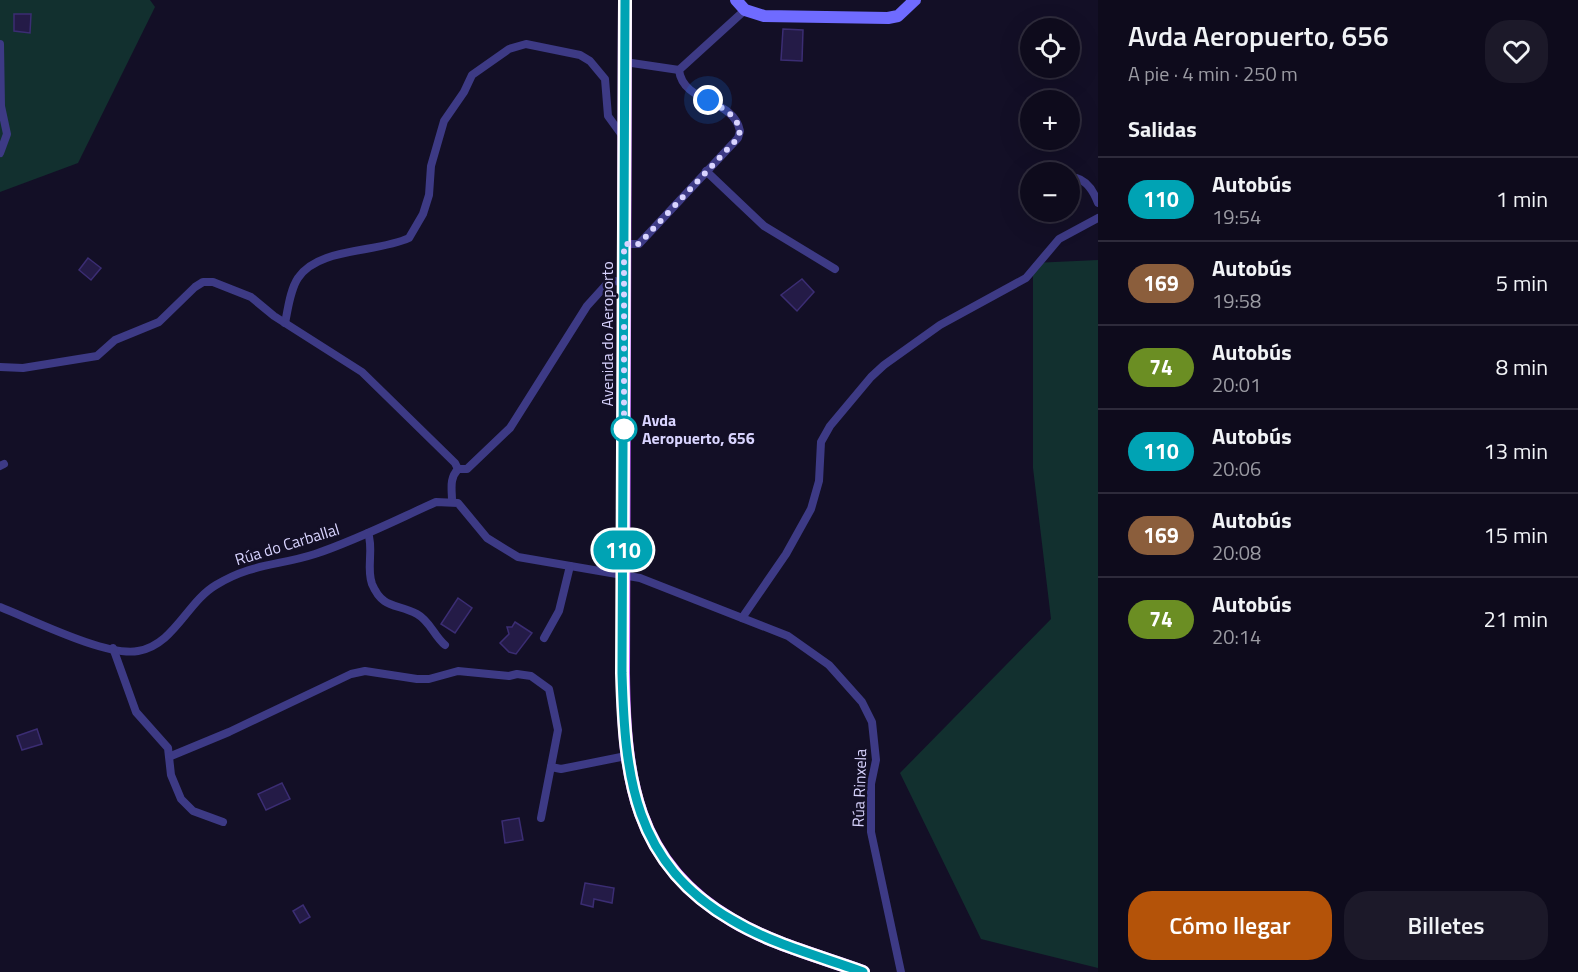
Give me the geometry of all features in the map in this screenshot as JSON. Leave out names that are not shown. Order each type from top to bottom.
[{"type":"main road","name":"Avenida do Aeroporto","points":[[625,0],[623,573],[626,756],[634,797],[643,823],[663,860],[683,884],[732,921],[759,934],[863,972]]},
{"type":"main road","points":[[740,5],[764,16],[888,18],[898,16],[915,0]]},
{"type":"street","points":[[679,70],[740,5]]},
{"type":"street","points":[[285,323],[294,285],[308,268],[325,258],[409,238],[423,214],[429,195],[431,166],[444,121],[464,92],[472,75],[509,49],[526,44],[580,55],[590,61],[605,79],[608,116],[624,138]]},
{"type":"street","points":[[0,45],[1,106],[7,134],[0,153]]},
{"type":"street","points":[[625,62],[679,70]]},
{"type":"street","points":[[624,244],[639,244],[738,138],[739,126],[728,112],[687,88],[679,70]]},
{"type":"street","points":[[706,171],[765,226],[835,269]]},
{"type":"street","points":[[1080,179],[1094,192],[1098,203]]},
{"type":"street","points":[[742,618],[786,554],[811,508],[819,481],[821,442],[830,426],[871,377],[940,325],[1026,278],[1059,240],[1098,218]]},
{"type":"street","points":[[0,367],[23,368],[97,356],[116,340],[159,322],[203,282],[222,285],[251,297],[285,323],[375,382],[458,469],[467,469],[510,428],[593,299],[613,281],[624,282]]},
{"type":"street","points":[[458,469],[451,482],[452,501],[465,509],[487,538],[518,557],[623,573]]},
{"type":"street","name":"Rúa do Carballal","points":[[0,607],[94,645],[135,652],[148,649],[162,640],[213,586],[250,567],[312,555],[436,502],[452,501]]},
{"type":"street","points":[[368,533],[372,550],[370,577],[383,601],[417,614],[428,623],[436,637],[445,645]]},
{"type":"street","points":[[544,638],[559,611],[570,566]]},
{"type":"street","name":"Rúa Rinxela","points":[[623,573],[788,636],[829,665],[862,702],[872,722],[876,760],[871,784],[871,832],[901,972]]},
{"type":"street","points":[[112,648],[136,712],[168,748],[171,756],[171,775],[181,799],[193,811],[223,822]]},
{"type":"street","points":[[171,756],[230,732],[351,674],[364,671],[429,679],[458,671],[531,676],[549,689],[555,706],[558,730],[541,818]]},
{"type":"street","points":[[551,767],[561,769],[626,756]]},
{"type":"green space","points":[[0,0],[150,0],[155,7],[78,163],[0,192]]},
{"type":"green space","points":[[1098,260],[1098,968],[981,939],[900,773],[1051,619],[1033,468],[1033,263]]},
{"type":"building","points":[[14,14],[31,14],[30,33],[14,31]]},
{"type":"building","points":[[783,29],[803,30],[802,61],[781,60]]},
{"type":"building","points":[[88,258],[101,268],[91,280],[79,270]]},
{"type":"building","points":[[802,279],[814,292],[797,311],[781,295]]},
{"type":"building","points":[[458,598],[472,608],[455,633],[441,624]]},
{"type":"building","points":[[515,622],[532,633],[516,654],[509,652],[500,643],[509,634],[507,627],[512,627]]},
{"type":"building","points":[[37,729],[42,744],[22,750],[17,736]]},
{"type":"building","points":[[282,783],[290,799],[266,810],[258,794]]},
{"type":"building","points":[[519,818],[523,840],[505,843],[502,821]]},
{"type":"building","points":[[585,883],[614,888],[612,903],[594,899],[593,907],[581,904]]},
{"type":"building","points":[[303,905],[310,917],[300,923],[293,911]]},
{"type":"bus line","name":"110","points":[[625,0],[622,673],[626,756],[634,797],[639,814],[663,860],[683,884],[698,897],[732,921],[759,934],[863,972]]},
{"type":"place","name":"Avda Aeropuerto, 656","points":[[624,429]]},
{"type":"route","points":[[624,429],[624,432],[624,244],[639,244],[738,138],[740,131],[735,120],[723,108],[708,100]]}]
